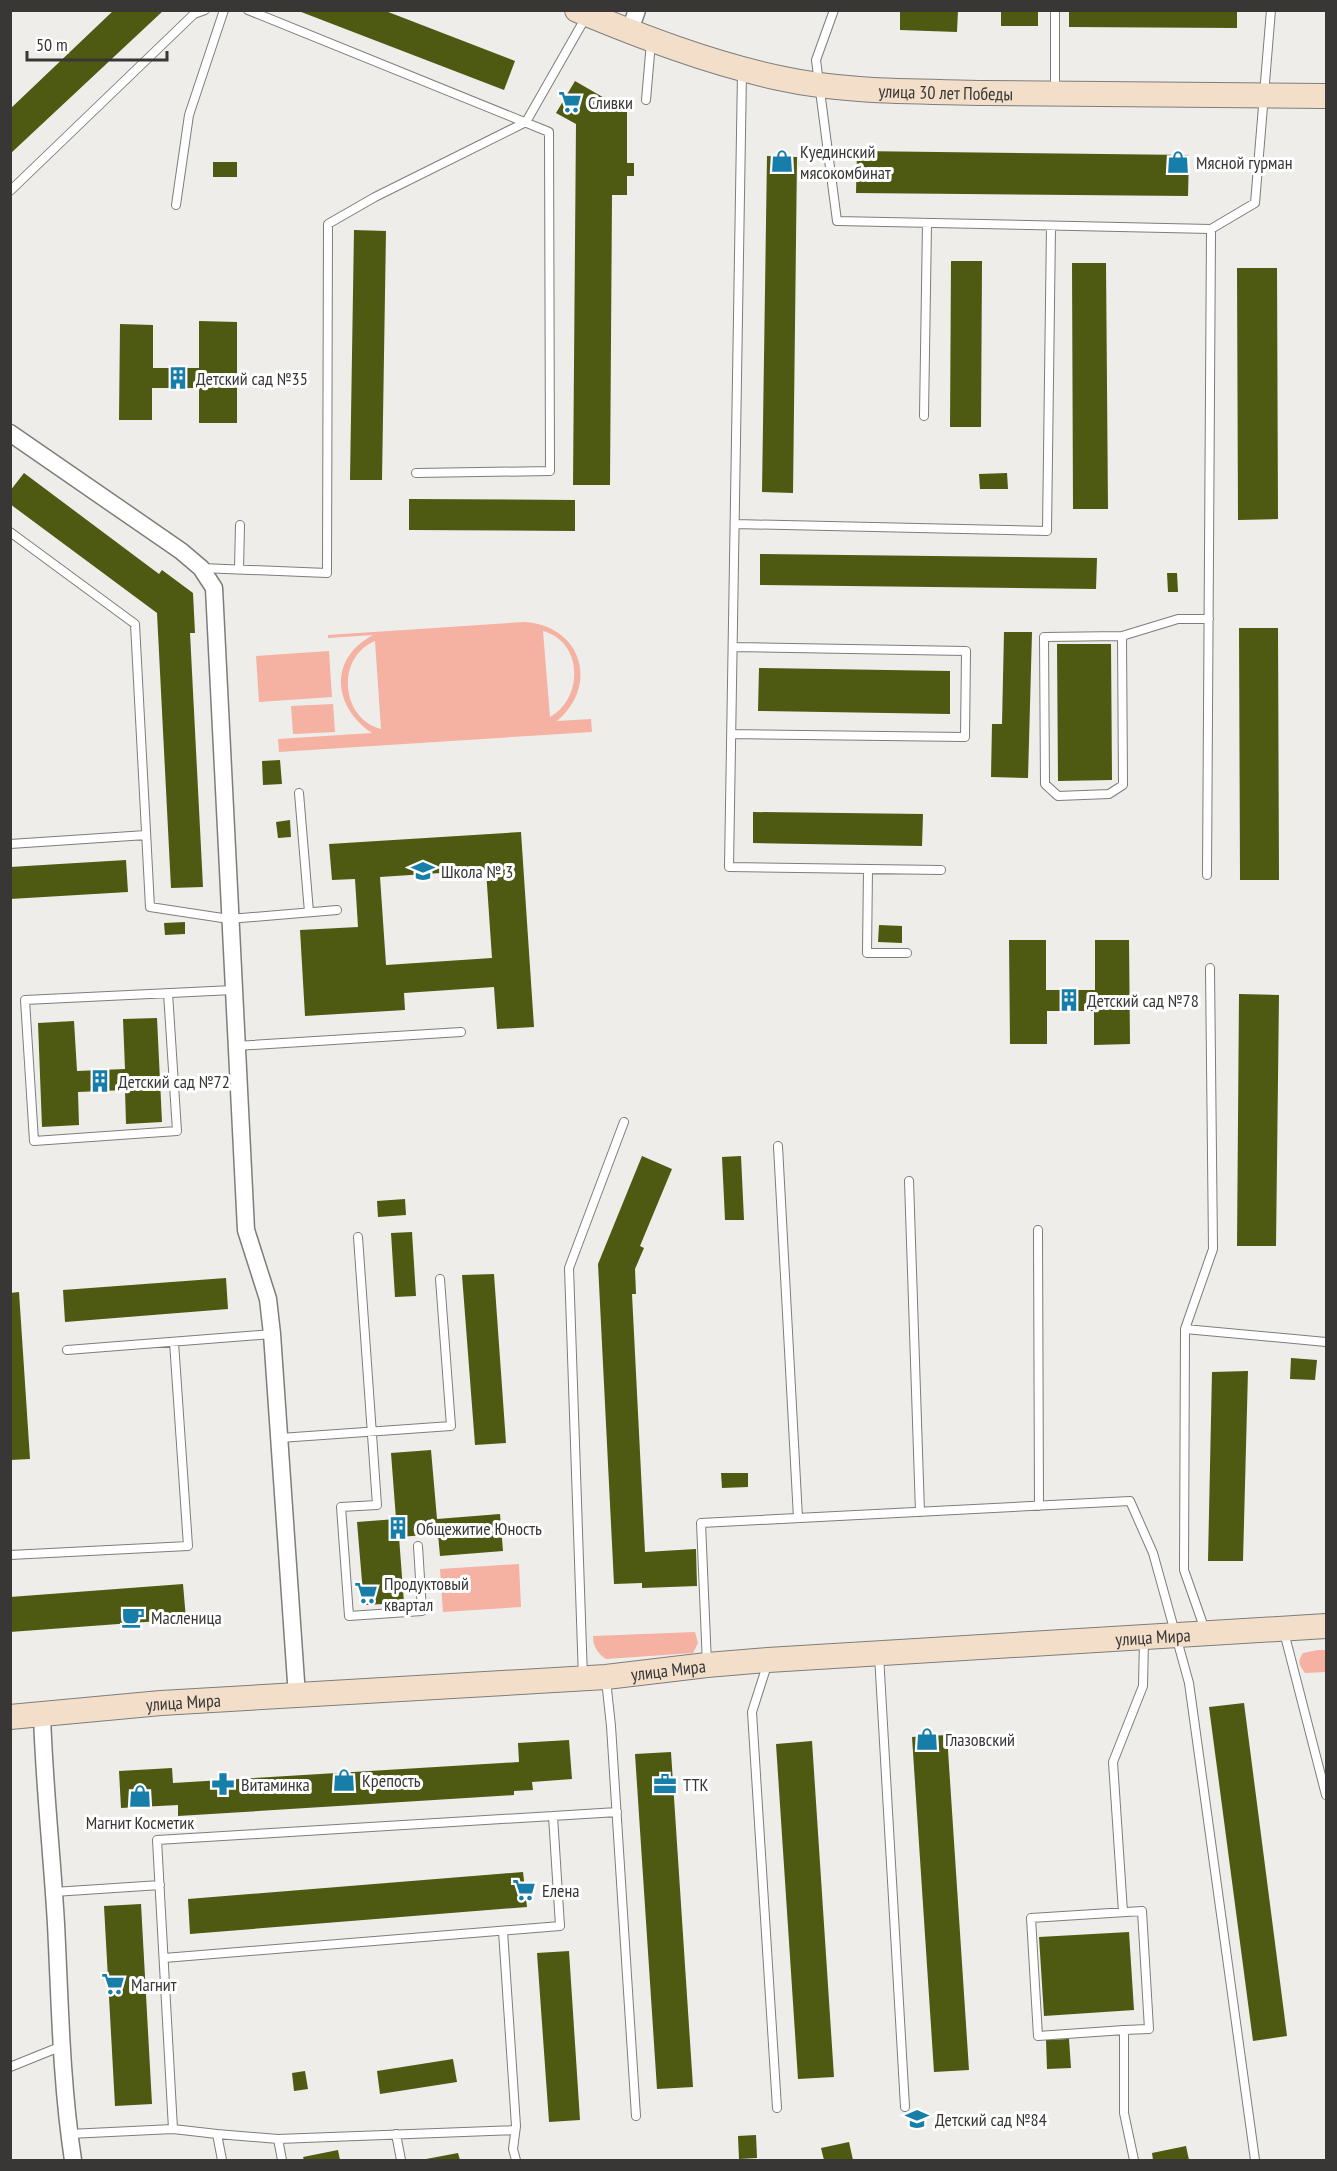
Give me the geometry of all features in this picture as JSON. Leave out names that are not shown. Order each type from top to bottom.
[{"type":"main road","name":"улица 30 лет Победы","points":[[582,13],[640,26],[742,68],[778,78],[819,85],[864,90],[1326,96]]},
{"type":"main road","name":"улица Мира","points":[[10,1717],[161,1703],[595,1678],[768,1660],[1326,1626]]},
{"type":"street","points":[[10,434],[180,551],[201,568],[214,588],[246,1230],[268,1299],[272,1334],[297,1696]]},
{"type":"street","points":[[42,1714],[62,2046],[73,2160]]},
{"type":"lane","points":[[10,191],[194,14],[205,10]]},
{"type":"lane","points":[[176,205],[189,115],[225,10]]},
{"type":"lane","points":[[248,10],[549,132],[550,471],[416,473]]},
{"type":"lane","points":[[834,10],[816,60],[837,221],[1211,229],[1255,203],[1271,10]]},
{"type":"lane","points":[[1055,10],[1055,94]]},
{"type":"lane","points":[[201,568],[327,573],[328,224],[375,197],[526,122],[582,13]]},
{"type":"lane","points":[[640,26],[646,100]]},
{"type":"lane","points":[[742,68],[729,867],[941,870]]},
{"type":"lane","points":[[924,416],[927,224]]},
{"type":"lane","points":[[736,524],[1047,531],[1051,226]]},
{"type":"lane","points":[[1207,875],[1211,229]]},
{"type":"lane","points":[[239,569],[240,525]]},
{"type":"lane","points":[[10,532],[135,624],[150,907],[230,919],[338,910]]},
{"type":"lane","points":[[1122,636],[1123,785],[1109,794],[1058,796],[1045,784],[1044,637],[1122,636],[1178,619],[1209,619]]},
{"type":"lane","points":[[732,734],[964,737],[966,651],[733,647]]},
{"type":"lane","points":[[299,793],[309,912]]},
{"type":"lane","points":[[10,844],[146,835]]},
{"type":"lane","points":[[868,869],[867,953],[907,953]]},
{"type":"lane","points":[[1206,1633],[1184,1570],[1185,1329],[1213,1249],[1210,968]]},
{"type":"lane","points":[[168,993],[177,1131],[34,1141],[25,1000],[168,993],[233,990]]},
{"type":"lane","points":[[236,1046],[461,1032]]},
{"type":"lane","points":[[624,1122],[568,1268],[595,1678],[617,1812],[636,2116]]},
{"type":"lane","points":[[778,1146],[798,1518]]},
{"type":"lane","points":[[909,1180],[920,1512]]},
{"type":"lane","points":[[1038,1230],[1039,1506]]},
{"type":"lane","points":[[358,1237],[377,1505],[341,1507],[349,1616],[422,1611],[418,1546]]},
{"type":"lane","points":[[280,1438],[450,1426],[440,1279]]},
{"type":"lane","points":[[1185,1329],[1326,1342]]},
{"type":"lane","points":[[67,1350],[272,1334]]},
{"type":"lane","points":[[10,1555],[188,1546],[174,1342]]},
{"type":"lane","points":[[708,1665],[701,1523],[1130,1501],[1153,1553],[1189,1683],[1255,2160]]},
{"type":"lane","points":[[1284,1629],[1326,1795]]},
{"type":"lane","points":[[1123,1912],[1113,1762],[1143,1686],[1144,1637]]},
{"type":"lane","points":[[879,1654],[905,2107]]},
{"type":"lane","points":[[768,1660],[752,1712],[777,2108]]},
{"type":"lane","points":[[173,2129],[157,1840],[617,1812]]},
{"type":"lane","points":[[164,1958],[560,1926],[553,1816]]},
{"type":"lane","points":[[54,1892],[159,1885]]},
{"type":"lane","points":[[1142,1911],[1149,2029],[1124,2030],[1038,2036],[1031,1918],[1142,1911]]},
{"type":"lane","points":[[502,1931],[515,2130],[513,2149],[516,2160]]},
{"type":"lane","points":[[1124,2030],[1124,2113],[1134,2160]]},
{"type":"lane","points":[[10,2067],[62,2046]]},
{"type":"lane","points":[[69,2134],[173,2129],[278,2139],[515,2130]]},
{"type":"lane","points":[[217,2134],[222,2160]]},
{"type":"lane","points":[[396,2134],[401,2160]]},
{"type":"lane","points":[[278,2139],[282,2160]]},
{"type":"shaded area","points":[[524,622],[544,626],[559,634],[571,645],[578,659],[580,675],[578,691],[570,707],[557,721],[591,719],[592,732],[279,752],[278,739],[372,733],[349,710],[343,697],[341,683],[348,657],[358,645],[373,635],[328,638],[328,635]],"holes":[[[543,631],[556,637],[566,647],[572,658],[574,671],[569,698],[561,709],[550,717]],[[375,641],[381,729],[367,723],[357,713],[348,687],[349,673],[354,660],[362,649]]]},
{"type":"shaded area","points":[[329,651],[332,697],[259,702],[256,656]]},
{"type":"shaded area","points":[[333,704],[335,732],[293,734],[291,706]]},
{"type":"shaded area","points":[[519,1564],[521,1607],[443,1612],[440,1569]]},
{"type":"shaded area","points":[[695,1632],[698,1643],[693,1653],[606,1659],[596,1649],[593,1640],[593,1636]]},
{"type":"shaded area","points":[[1326,1650],[1326,1672],[1305,1673],[1301,1668],[1301,1656],[1303,1653]]},
{"type":"building","points":[[114,10],[164,10],[10,154],[10,109]]},
{"type":"building","points":[[296,10],[383,10],[515,61],[504,90]]},
{"type":"building","points":[[900,10],[958,10],[957,32],[900,30]]},
{"type":"building","points":[[1001,10],[1038,10],[1038,26],[1001,26]]},
{"type":"building","points":[[1069,10],[1237,10],[1237,28],[1069,27]]},
{"type":"building","points":[[575,81],[613,103],[627,103],[627,163],[634,163],[634,176],[627,176],[627,195],[612,195],[610,485],[573,485],[576,124],[556,113]]},
{"type":"building","points":[[857,151],[1189,155],[1188,196],[856,193]]},
{"type":"building","points":[[767,156],[797,157],[793,493],[762,492]]},
{"type":"building","points":[[213,162],[237,162],[237,177],[213,177]]},
{"type":"building","points":[[354,230],[386,231],[382,480],[350,480]]},
{"type":"building","points":[[951,261],[982,261],[981,427],[950,427]]},
{"type":"building","points":[[1072,263],[1106,263],[1108,509],[1073,509]]},
{"type":"building","points":[[1237,268],[1277,268],[1278,519],[1238,520]]},
{"type":"building","name":"Детский сад №35","points":[[199,321],[237,322],[237,423],[199,423],[199,388],[152,388],[152,420],[119,420],[120,324],[153,325],[153,368],[199,368]]},
{"type":"building","points":[[24,473],[159,574],[162,570],[193,593],[195,633],[190,633],[203,887],[171,888],[157,613],[10,504],[10,491]]},
{"type":"building","points":[[1007,473],[1008,489],[980,489],[979,474]]},
{"type":"building","points":[[409,499],[575,500],[575,531],[409,530]]},
{"type":"building","points":[[760,554],[1097,558],[1096,589],[760,585]]},
{"type":"building","points":[[1167,573],[1177,573],[1178,592],[1168,592]]},
{"type":"building","points":[[1239,628],[1278,628],[1279,880],[1240,880]]},
{"type":"building","points":[[1004,632],[1032,632],[1028,778],[991,777],[992,724],[1002,724]]},
{"type":"building","points":[[1057,644],[1111,644],[1112,780],[1058,781]]},
{"type":"building","points":[[759,668],[950,671],[950,714],[758,711]]},
{"type":"building","points":[[280,760],[282,784],[263,785],[262,761]]},
{"type":"building","points":[[753,812],[923,814],[922,846],[753,843]]},
{"type":"building","points":[[290,820],[291,837],[278,838],[276,822]]},
{"type":"building","points":[[521,832],[534,1027],[497,1029],[494,987],[404,993],[405,1010],[305,1016],[300,930],[358,927],[355,879],[332,880],[329,844]],"holes":[[[486,870],[492,958],[386,965],[380,877]]]},
{"type":"building","points":[[126,860],[128,892],[10,899],[10,867]]},
{"type":"building","points":[[185,922],[185,934],[165,935],[164,923]]},
{"type":"building","points":[[879,925],[902,926],[902,943],[878,942]]},
{"type":"building","name":"Детский сад №78","points":[[1009,940],[1046,940],[1046,990],[1095,990],[1095,940],[1129,940],[1130,1044],[1094,1045],[1094,1011],[1047,1011],[1047,1044],[1010,1044]]},
{"type":"building","points":[[1239,994],[1279,995],[1276,1246],[1237,1246]]},
{"type":"building","name":"Детский сад №72","points":[[157,1018],[162,1122],[126,1124],[125,1090],[78,1092],[79,1125],[42,1127],[38,1023],[74,1021],[77,1071],[125,1069],[123,1019]]},
{"type":"building","points":[[642,1156],[672,1169],[640,1246],[644,1248],[635,1269],[636,1294],[632,1294],[645,1552],[696,1549],[697,1586],[642,1588],[642,1583],[614,1584],[598,1264]]},
{"type":"building","points":[[741,1156],[744,1220],[725,1220],[722,1157]]},
{"type":"building","points":[[405,1199],[406,1215],[378,1217],[377,1201]]},
{"type":"building","points":[[412,1232],[416,1296],[395,1297],[391,1233]]},
{"type":"building","points":[[494,1274],[506,1443],[475,1445],[462,1275]]},
{"type":"building","points":[[226,1278],[228,1309],[65,1322],[63,1290]]},
{"type":"building","points":[[19,1292],[30,1459],[10,1460],[10,1293]]},
{"type":"building","points":[[1291,1358],[1317,1360],[1315,1380],[1290,1379]]},
{"type":"building","points":[[1248,1371],[1243,1561],[1208,1561],[1212,1372]]},
{"type":"building","name":"Общежитие Юность","points":[[431,1450],[437,1519],[500,1514],[503,1551],[440,1556],[438,1534],[399,1537],[404,1603],[364,1605],[357,1522],[396,1519],[391,1453]]},
{"type":"building","points":[[721,1473],[748,1473],[748,1487],[722,1488]]},
{"type":"building","points":[[183,1584],[186,1619],[10,1632],[10,1597]]},
{"type":"building","points":[[1244,1703],[1287,2036],[1253,2041],[1209,1707]]},
{"type":"building","points":[[947,1735],[969,2070],[934,2072],[912,1737]]},
{"type":"building","points":[[569,1740],[572,1779],[532,1782],[533,1790],[514,1791],[514,1795],[178,1816],[178,1805],[121,1808],[119,1771],[172,1768],[173,1783],[519,1762],[518,1743]]},
{"type":"building","points":[[812,1741],[834,2077],[798,2079],[776,1744]]},
{"type":"building","points":[[671,1752],[693,2087],[657,2089],[635,1754]]},
{"type":"building","points":[[523,1872],[527,1907],[190,1934],[188,1899]]},
{"type":"building","points":[[141,1904],[152,2104],[115,2106],[104,1906]]},
{"type":"building","points":[[1129,1932],[1134,2010],[1044,2016],[1039,1937]]},
{"type":"building","points":[[569,1951],[580,2120],[549,2122],[537,1953]]},
{"type":"building","points":[[1069,2039],[1071,2068],[1047,2069],[1046,2040]]},
{"type":"building","points":[[453,2059],[457,2082],[380,2094],[377,2071]]},
{"type":"building","points":[[305,2071],[308,2089],[294,2091],[292,2073]]},
{"type":"building","points":[[756,2135],[757,2158],[739,2159],[738,2136]]},
{"type":"building","points":[[849,2142],[853,2160],[824,2160],[821,2148]]},
{"type":"building","points":[[1186,2146],[1189,2160],[1153,2160],[1152,2153]]},
{"type":"building","points":[[338,2150],[340,2160],[304,2160],[303,2157]]},
{"type":"building","points":[[458,2153],[460,2160],[426,2160],[426,2159]]},
{"type":"place","name":"Сливки","points":[[570,102]]},
{"type":"place","name":"Куединский мясокомбинат","points":[[782,161]]},
{"type":"place","name":"Мясной гурман","points":[[1178,162]]},
{"type":"place","name":"Детский сад №35","points":[[178,378]]},
{"type":"place","name":"Школа № 3","points":[[423,871]]},
{"type":"place","name":"Детский сад №78","points":[[1069,1000]]},
{"type":"place","name":"Детский сад №72","points":[[100,1081]]},
{"type":"place","name":"Общежитие Юность","points":[[398,1528]]},
{"type":"place","name":"Продуктовый квартал","points":[[366,1593]]},
{"type":"place","name":"Масленица","points":[[133,1617]]},
{"type":"place","name":"Глазовский","points":[[927,1739]]},
{"type":"place","name":"Крепость","points":[[344,1780]]},
{"type":"place","name":"Витаминка","points":[[223,1784]]},
{"type":"place","name":"ТТК","points":[[665,1784]]},
{"type":"place","name":"Магнит Косметик","points":[[140,1796]]},
{"type":"place","name":"Елена","points":[[524,1890]]},
{"type":"place","name":"Магнит","points":[[113,1984]]},
{"type":"place","name":"Детский сад №84","points":[[917,2119]]}]
